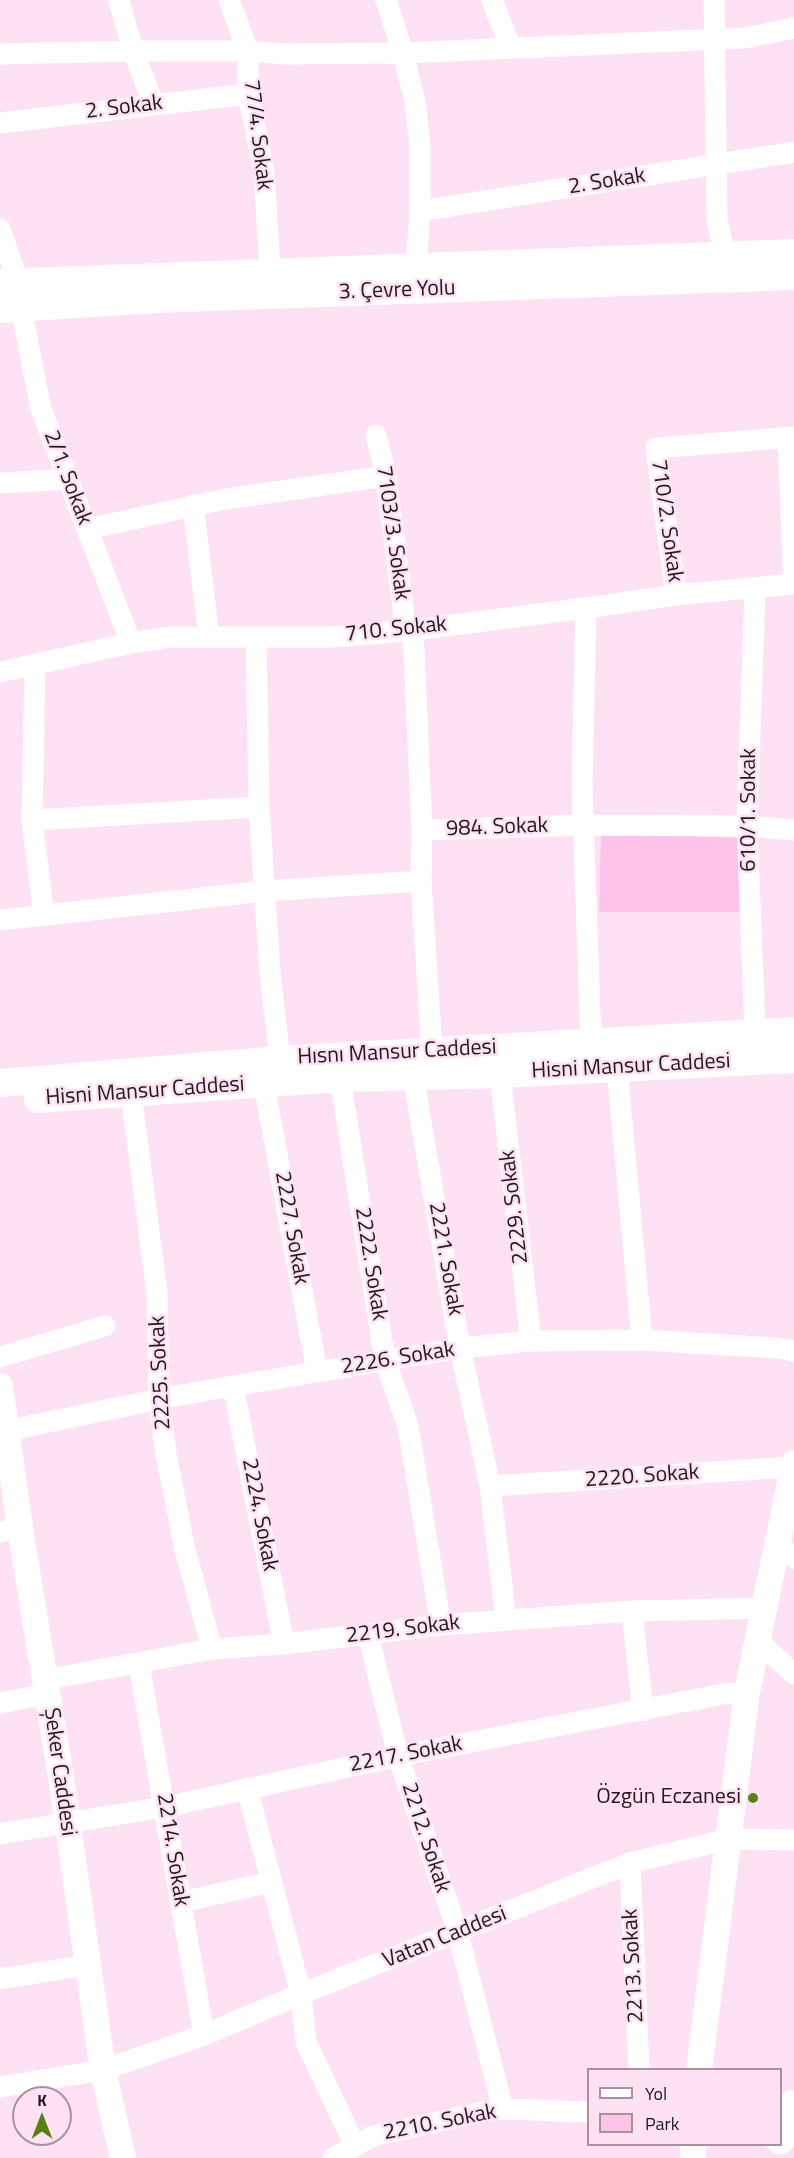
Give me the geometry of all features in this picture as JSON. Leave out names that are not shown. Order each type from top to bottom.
[{"type":"main road","name":"3. Çevre Yolu","points":[[10,295],[270,273],[794,253]]},
{"type":"main road","name":"3. Çevre Yolu","points":[[10,295],[155,299],[794,276]]},
{"type":"main road","name":"Hısnı Mansur Caddesi","points":[[0,1083],[280,1060],[794,1031]]},
{"type":"main road","name":"Hisni Mansur Caddesi","points":[[0,1101],[340,1078],[500,1074],[794,1059]]},
{"type":"main road","points":[[782,2133],[794,2106]]},
{"type":"main road","points":[[792,2158],[794,2153]]},
{"type":"street","points":[[118,0],[133,51],[154,105]]},
{"type":"street","name":"77/4. Sokak","points":[[229,0],[248,51],[248,94],[264,171],[270,273]]},
{"type":"street","points":[[386,0],[403,53],[415,102],[419,134],[420,212],[416,266]]},
{"type":"street","points":[[492,0],[510,47]]},
{"type":"street","points":[[714,0],[717,219],[725,255]]},
{"type":"street","points":[[0,54],[133,51],[248,51],[284,54],[403,53],[714,40],[745,38],[794,28]]},
{"type":"street","name":"2. Sokak","points":[[0,123],[248,94]]},
{"type":"street","name":"2. Sokak","points":[[420,212],[794,152]]},
{"type":"street","points":[[0,229],[10,295]]},
{"type":"street","name":"2/1. Sokak","points":[[10,295],[40,409],[131,643]]},
{"type":"street","name":"7103/3. Sokak","points":[[376,435],[386,476],[409,630],[422,830]]},
{"type":"street","points":[[791,438],[794,584]]},
{"type":"street","name":"710/2. Sokak","points":[[676,595],[656,448],[791,438]]},
{"type":"street","points":[[87,529],[193,505],[386,476]]},
{"type":"street","points":[[0,483],[68,479]]},
{"type":"street","points":[[193,505],[209,636]]},
{"type":"street","name":"710. Sokak","points":[[0,672],[131,643],[170,637],[331,637],[409,630],[676,595],[794,584]]},
{"type":"street","name":"610/1. Sokak","points":[[755,588],[747,826],[755,1032]]},
{"type":"street","points":[[586,608],[582,787],[591,1043]]},
{"type":"street","points":[[256,638],[259,807],[270,973],[280,1060]]},
{"type":"street","points":[[34,665],[32,820],[44,915]]},
{"type":"street","points":[[32,820],[259,807]]},
{"type":"street","name":"984. Sokak","points":[[432,1051],[421,881],[422,830],[584,825],[747,826],[794,830]]},
{"type":"street","points":[[0,920],[265,891],[421,881]]},
{"type":"street","points":[[617,1068],[642,1340]]},
{"type":"street","name":"2229. Sokak","points":[[500,1074],[531,1341]]},
{"type":"street","name":"2221. Sokak","points":[[413,1076],[460,1348],[490,1486],[506,1620]]},
{"type":"street","name":"2222. Sokak","points":[[340,1078],[385,1360],[408,1426],[441,1625]]},
{"type":"street","name":"2227. Sokak","points":[[264,1084],[317,1372]]},
{"type":"street","name":"2225. Sokak","points":[[131,1093],[157,1293],[159,1399],[166,1454],[184,1550],[212,1649]]},
{"type":"street","points":[[0,1357],[105,1326]]},
{"type":"street","name":"2226. Sokak","points":[[6,1431],[159,1399],[460,1348],[531,1341],[642,1340],[794,1351]]},
{"type":"street","name":"Şeker Caddesi","points":[[0,1386],[6,1431],[10,1530],[46,1687],[103,2070],[123,2158]]},
{"type":"street","name":"2224. Sokak","points":[[233,1386],[284,1644]]},
{"type":"street","points":[[699,2068],[747,1692],[765,1608],[786,1551],[794,1465]]},
{"type":"street","name":"2220. Sokak","points":[[490,1486],[794,1465]]},
{"type":"street","name":"2219. Sokak","points":[[0,1702],[46,1687],[212,1649],[284,1644],[441,1625],[506,1620],[632,1611],[765,1608]]},
{"type":"street","points":[[632,1611],[643,1711]]},
{"type":"street","name":"2212. Sokak","points":[[368,1634],[398,1756],[458,1933],[503,2109]]},
{"type":"street","points":[[758,1641],[794,1674]]},
{"type":"street","name":"2214. Sokak","points":[[139,1664],[204,2036]]},
{"type":"street","name":"2217. Sokak","points":[[0,1834],[165,1807],[398,1756],[724,1694],[747,1692]]},
{"type":"street","points":[[247,1788],[301,1995],[306,2042],[355,2146]]},
{"type":"street","name":"Vatan Caddesi","points":[[0,2087],[103,2070],[204,2036],[630,1863],[729,1839],[794,1840]]},
{"type":"street","name":"2213. Sokak","points":[[630,1863],[639,2068]]},
{"type":"street","points":[[181,1902],[271,1882]]},
{"type":"street","points":[[0,1979],[87,1965]]},
{"type":"street","name":"2210. Sokak","points":[[333,2158],[373,2136],[482,2112],[503,2109],[587,2112]]},
{"type":"green space","points":[[601,833],[739,838],[741,912],[599,912]]},
{"type":"place","name":"Özgün Eczanesi","points":[[753,1798]]}]
